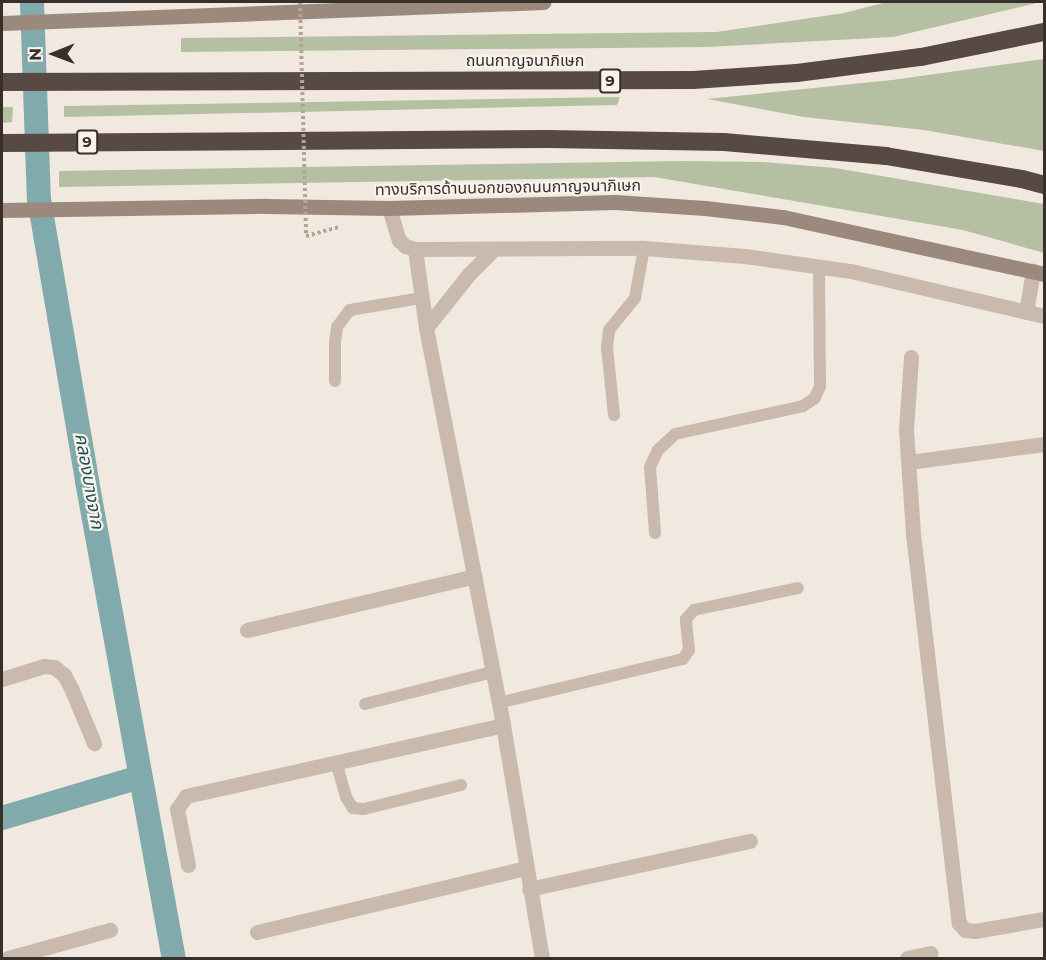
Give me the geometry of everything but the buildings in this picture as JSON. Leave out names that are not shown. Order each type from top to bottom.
[{"type":"highway","name":"ถนนกาญจนาภิเษก","points":[[2,82],[693,80],[797,73],[921,57],[1044,32]]},
{"type":"highway","name":"9","points":[[2,143],[548,139],[724,142],[886,156],[1022,179],[1044,185]]},
{"type":"main road","points":[[2,23],[176,17],[392,5],[544,2]]},
{"type":"main road","name":"ทางบริการด้านนอกของถนนกาญจนาภิเษก","points":[[2,210],[267,206],[389,208],[615,202],[705,208],[783,218],[1039,273]]},
{"type":"street","points":[[389,208],[399,240],[405,246],[415,249],[644,248],[745,256],[851,271],[1044,316]]},
{"type":"street","points":[[415,249],[426,328],[503,725],[525,868],[542,958]]},
{"type":"street","points":[[426,328],[469,274],[493,250]]},
{"type":"street","points":[[1026,312],[1039,273]]},
{"type":"street","points":[[911,357],[906,430],[913,534],[959,923],[965,930],[975,931],[1044,919]]},
{"type":"street","points":[[909,462],[1044,444]]},
{"type":"street","points":[[247,630],[475,576]]},
{"type":"street","points":[[2,679],[44,666],[54,667],[64,675],[71,688],[94,743]]},
{"type":"street","points":[[188,865],[177,809],[186,796],[503,725]]},
{"type":"street","points":[[529,889],[750,841]]},
{"type":"street","points":[[257,932],[525,868]]},
{"type":"street","points":[[8,958],[110,930]]},
{"type":"street","points":[[907,958],[930,953]]},
{"type":"lane","points":[[614,415],[607,347],[609,330],[635,298],[644,248]]},
{"type":"lane","points":[[655,533],[650,467],[658,450],[675,434],[803,406],[815,398],[820,386],[819,267]]},
{"type":"lane","points":[[335,381],[338,327],[351,310],[422,298]]},
{"type":"lane","points":[[498,703],[683,659],[689,650],[686,619],[694,610],[798,588]]},
{"type":"lane","points":[[365,704],[492,672]]},
{"type":"lane","points":[[336,762],[346,797],[353,808],[364,809],[461,785]]},
{"type":"path","points":[[300,2],[306,236],[340,227]]},
{"type":"green space","points":[[887,2],[1041,2],[893,37],[707,47],[181,52],[181,38],[716,32],[844,13]]},
{"type":"green space","points":[[1044,59],[1044,151],[924,130],[804,117],[707,99],[892,80]]},
{"type":"green space","points":[[620,97],[617,105],[64,117],[64,106]]},
{"type":"green space","points":[[2,107],[13,107],[12,122],[2,123]]},
{"type":"green space","points":[[682,161],[763,162],[835,168],[1044,204],[1044,253],[963,230],[654,177],[59,187],[59,171]]},
{"type":"waterway","name":"คลองบางจาก","points":[[32,2],[39,199],[87,481],[174,958]]},
{"type":"waterway","points":[[2,818],[140,777]]}]
